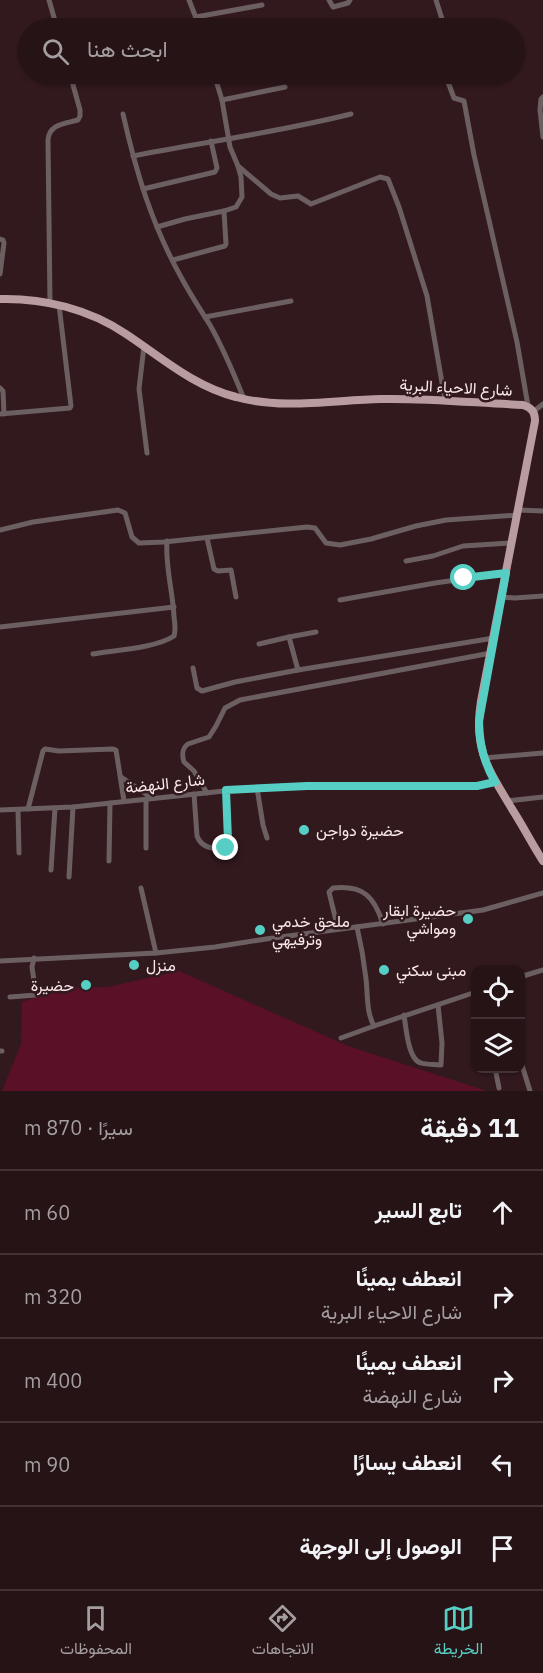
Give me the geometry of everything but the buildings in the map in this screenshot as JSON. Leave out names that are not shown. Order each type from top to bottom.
[{"type":"main road","name":"شارع الاحياء البرية","points":[[0,299],[19,298],[55,304],[93,315],[119,329],[202,385],[216,392],[244,399],[269,402],[445,400],[531,409],[539,422],[501,597],[479,721],[479,737],[484,758],[495,782],[543,861]]},
{"type":"street","points":[[49,0],[54,18]]},
{"type":"street","points":[[189,0],[196,17],[262,5]]},
{"type":"street","points":[[329,0],[333,8],[348,3],[350,0]]},
{"type":"street","points":[[436,0],[442,18]]},
{"type":"street","points":[[0,388],[3,391],[2,414],[70,408],[71,406],[55,304],[48,132],[54,127],[78,120],[80,110],[73,84]]},
{"type":"street","points":[[157,227],[236,207],[242,197],[238,166],[230,147],[217,84]]},
{"type":"street","points":[[449,84],[454,98],[464,101],[531,409],[543,404]]},
{"type":"street","points":[[222,100],[285,87]]},
{"type":"street","points":[[543,97],[540,105],[543,137]]},
{"type":"street","points":[[123,114],[149,209],[172,260],[229,362],[244,399]]},
{"type":"street","points":[[133,156],[299,126],[351,114]]},
{"type":"street","points":[[142,189],[215,172],[217,168],[211,141]]},
{"type":"street","points":[[238,166],[271,194],[280,198],[298,196],[311,204],[380,177],[388,179],[427,297],[445,400]]},
{"type":"street","points":[[172,260],[225,246],[224,211]]},
{"type":"street","points":[[0,239],[4,243],[0,274]]},
{"type":"street","points":[[205,317],[291,300]]},
{"type":"street","points":[[144,346],[138,389],[147,453]]},
{"type":"street","points":[[0,530],[33,522],[118,510],[125,513],[132,537],[139,543],[307,527],[315,528],[326,543],[340,545],[440,521],[543,511]]},
{"type":"street","points":[[207,538],[214,569],[216,571],[231,570],[236,597]]},
{"type":"street","points":[[93,654],[148,645],[172,638],[175,633],[174,607],[167,542]]},
{"type":"street","points":[[406,561],[463,546],[512,543]]},
{"type":"street","points":[[340,600],[506,573]]},
{"type":"street","points":[[501,597],[543,596]]},
{"type":"street","points":[[0,627],[174,607]]},
{"type":"street","points":[[260,644],[316,632]]},
{"type":"street","points":[[289,637],[298,670]]},
{"type":"street","points":[[193,668],[197,688],[202,691],[298,670],[494,638]]},
{"type":"street","points":[[207,793],[194,771],[184,762],[185,746],[209,737],[225,708],[240,700],[491,653]]},
{"type":"street","points":[[28,809],[44,749],[59,751],[113,749],[117,753],[124,801]]},
{"type":"street","points":[[484,758],[543,753]]},
{"type":"street","points":[[121,777],[149,799],[146,848]]},
{"type":"street","name":"شارع النهضة","points":[[0,810],[74,807],[257,788],[477,786],[495,782]]},
{"type":"street","points":[[257,788],[267,838]]},
{"type":"street","points":[[194,794],[199,841],[208,848],[226,848],[228,840],[226,790]]},
{"type":"street","points":[[507,801],[543,797]]},
{"type":"street","points":[[109,861],[110,803]]},
{"type":"street","points":[[69,877],[74,807]]},
{"type":"street","points":[[51,870],[55,808]]},
{"type":"street","points":[[18,810],[19,853]]},
{"type":"street","points":[[338,929],[329,892],[333,888],[347,887],[367,894],[381,916],[383,924]]},
{"type":"street","points":[[141,888],[156,953]]},
{"type":"street","points":[[0,961],[156,953],[215,947],[483,910],[543,893]]},
{"type":"street","points":[[357,927],[366,977],[370,1020],[374,1026]]},
{"type":"street","points":[[10,997],[36,995],[32,967],[34,958]]},
{"type":"street","points":[[525,975],[543,970]]},
{"type":"street","points":[[341,1038],[471,994]]},
{"type":"street","points":[[404,1016],[409,1046],[415,1060],[420,1063],[441,1065],[442,1043],[438,1005]]},
{"type":"street","points":[[496,1073],[499,1088]]},
{"type":"street","points":[[524,1073],[530,1091]]},
{"type":"shaded area","points":[[179,971],[348,1046],[487,1091],[2,1091],[21,1044],[22,1002],[62,988],[108,987]]},
{"type":"place","name":"حضيرة دواجن","points":[[304,830]]},
{"type":"place","name":"حضيرة ابقار ومواشي","points":[[468,919]]},
{"type":"place","name":"ملحق خدمي وترفيهي","points":[[260,930]]},
{"type":"place","name":"منزل","points":[[134,965]]},
{"type":"place","name":"مبنى سكني","points":[[384,970]]},
{"type":"place","name":"حضيرة","points":[[86,985]]},
{"type":"route","points":[[226,848],[228,840],[226,790],[307,786],[477,786],[495,782],[481,747],[479,721],[506,573],[464,578]]}]
